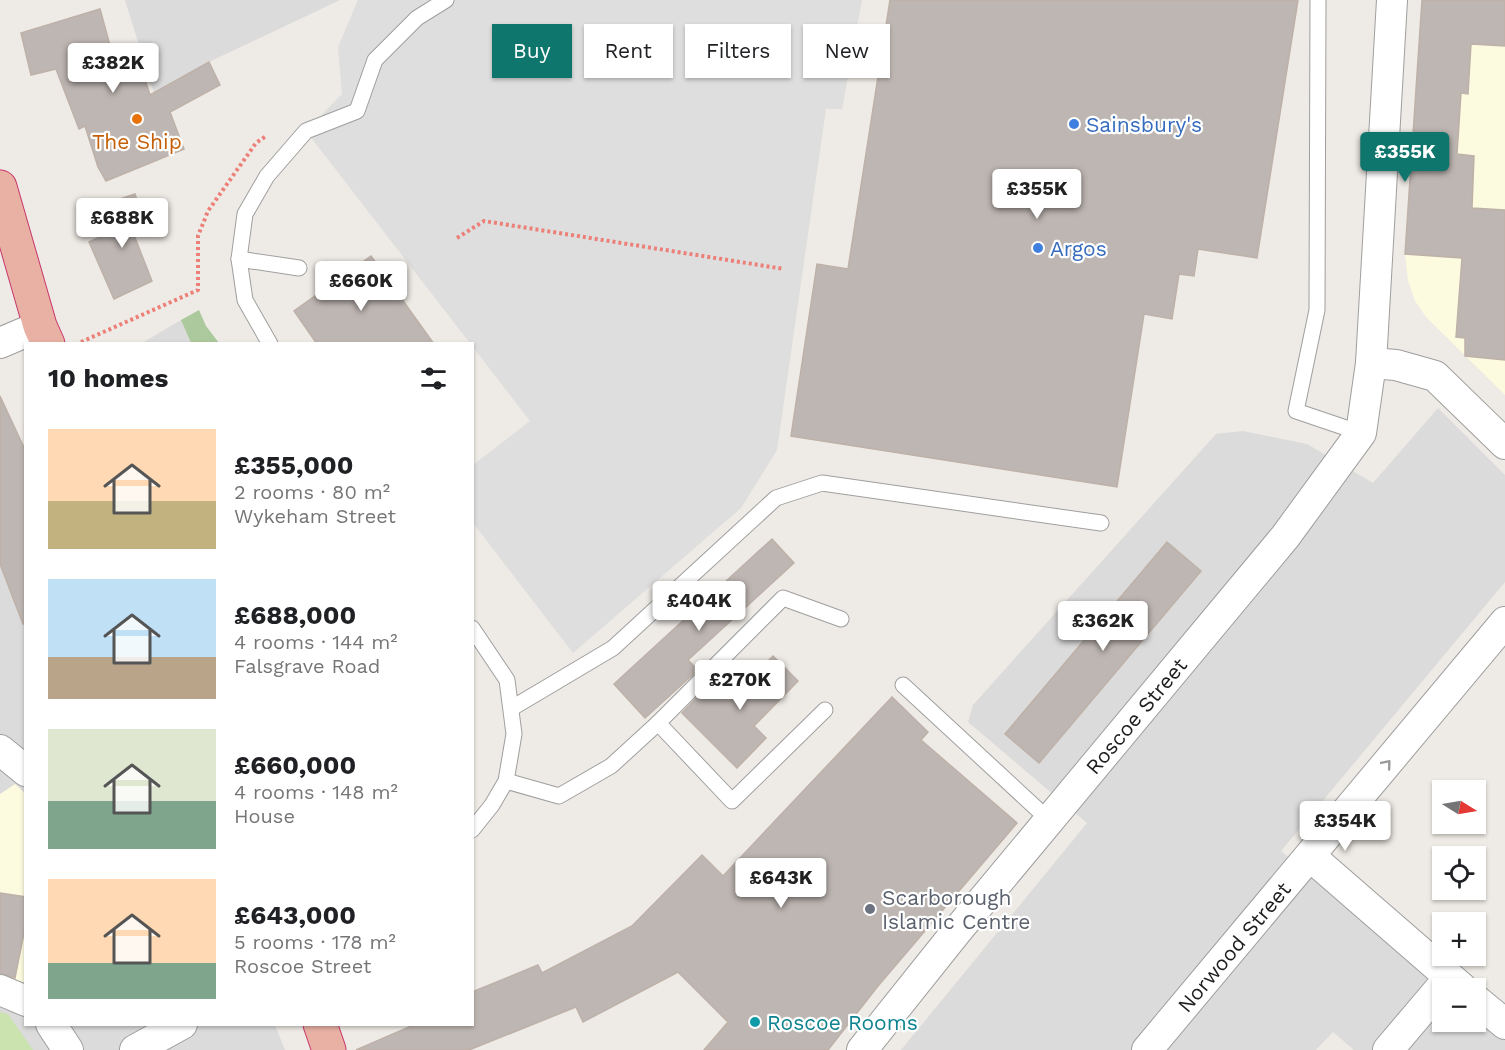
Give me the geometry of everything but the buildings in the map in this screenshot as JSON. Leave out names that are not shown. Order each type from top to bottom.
[{"type":"highway","points":[[0,187],[44,335]]},
{"type":"highway","points":[[321,1026],[329,1050]]},
{"type":"street","name":"Roscoe Street","points":[[862,1050],[1049,820],[1285,537],[1361,433],[1371,363],[1392,0]]},
{"type":"street","points":[[0,343],[44,335]]},
{"type":"street","points":[[1371,363],[1396,365],[1435,376],[1505,444]]},
{"type":"street","name":"Norwood Street","points":[[1147,1050],[1505,622]]},
{"type":"street","points":[[0,750],[24,769]]},
{"type":"street","points":[[1310,856],[1449,978]]},
{"type":"street","points":[[0,990],[24,1000]]},
{"type":"street","points":[[1388,1050],[1432,1006]]},
{"type":"street","points":[[1486,1008],[1505,1024]]},
{"type":"street","points":[[52,1026],[68,1050]]},
{"type":"street","points":[[135,1050],[178,1026]]},
{"type":"lane","points":[[269,342],[245,300],[240,259],[245,214],[267,176],[306,130],[357,111],[375,60],[417,18],[446,0]]},
{"type":"lane","points":[[1318,0],[1317,310],[1296,411],[1361,433]]},
{"type":"lane","points":[[240,259],[299,268]]},
{"type":"lane","points":[[512,708],[613,648],[776,498],[822,483],[1101,523]]},
{"type":"lane","points":[[506,781],[559,796],[611,766],[658,723],[783,598],[841,619]]},
{"type":"lane","points":[[474,631],[507,680],[514,734],[506,781],[492,805],[474,828]]},
{"type":"lane","points":[[903,685],[1049,820]]},
{"type":"lane","points":[[658,723],[732,801],[825,710]]},
{"type":"path","points":[[81,342],[198,290],[198,236],[208,210],[256,143],[296,117],[306,130]]},
{"type":"path","points":[[457,238],[484,221],[784,269]]},
{"type":"shaded area","points":[[125,0],[340,0],[209,62],[154,93]]},
{"type":"shaded area","points":[[358,0],[862,0],[858,24],[803,24],[803,78],[848,78],[842,109],[826,109],[777,450],[741,508],[573,653],[474,524],[474,464],[530,421],[474,348],[474,342],[469,342],[306,131],[342,94],[338,47]]},
{"type":"shaded area","points":[[1423,0],[1505,0],[1505,395],[1426,317],[1415,301],[1408,281],[1405,254]]},
{"type":"shaded area","points":[[181,320],[191,342],[144,342]]},
{"type":"shaded area","points":[[0,396],[24,448],[24,1026],[275,1026],[285,1050],[0,1050]]},
{"type":"shaded area","points":[[1438,408],[1505,475],[1505,582],[1281,851],[1434,978],[1432,978],[1432,1032],[1486,1032],[1486,1022],[1505,1038],[1505,1050],[1354,1050],[1333,1032],[1316,1050],[901,1050],[1087,823],[968,722],[973,705],[1216,434],[1243,431],[1307,444],[1373,483]]},
{"type":"shaded area","points":[[15,784],[24,792],[24,985],[0,977],[0,794]]},
{"type":"green space","points":[[199,310],[206,326],[218,342],[191,342],[181,320]]},
{"type":"green space","points":[[0,1012],[8,1014],[33,1050],[0,1050]]},
{"type":"place","name":"The Ship","points":[[137,119]]},
{"type":"place","name":"Sainsbury's","points":[[1074,124]]},
{"type":"place","name":"Argos","points":[[1038,248]]},
{"type":"place","name":"Scarborough Islamic Centre","points":[[870,909]]},
{"type":"place","name":"Roscoe Rooms","points":[[755,1022]]}]
